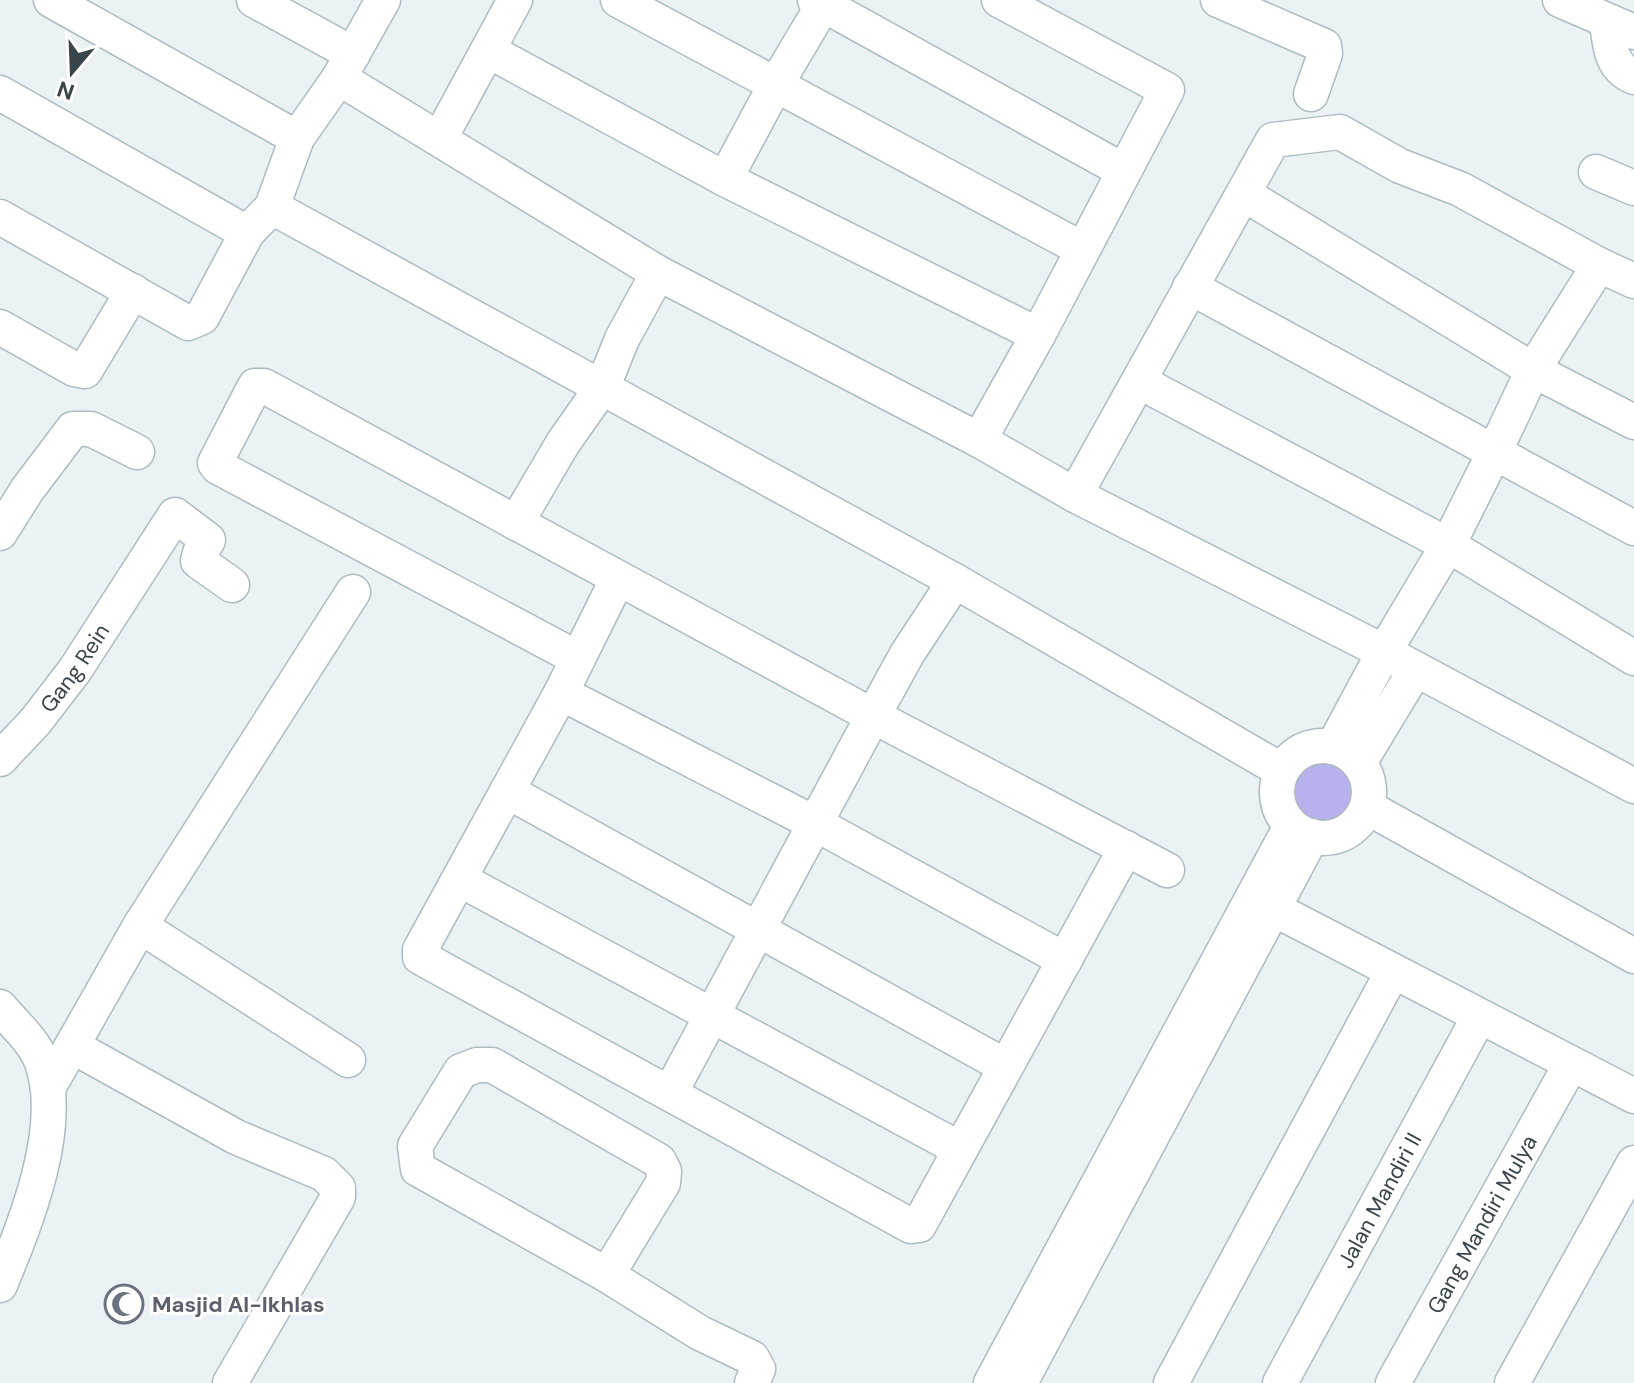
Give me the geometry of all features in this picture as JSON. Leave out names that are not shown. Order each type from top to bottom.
[{"type":"street","points":[[51,0],[297,138]]},
{"type":"street","points":[[254,0],[440,138],[658,273],[979,440],[1075,495],[1384,652],[1634,786]]},
{"type":"street","points":[[0,217],[188,323],[195,321],[202,317],[247,233],[272,207],[297,138],[346,66],[383,0]]},
{"type":"street","points":[[440,138],[515,0]]},
{"type":"street","points":[[618,0],[1082,249]]},
{"type":"street","points":[[979,440],[1167,90],[999,0]]},
{"type":"street","points":[[1218,0],[1324,46],[1325,54],[1311,94]]},
{"type":"street","points":[[725,179],[822,2],[1124,171]]},
{"type":"street","points":[[1596,13],[1612,57],[1627,74],[1634,77]]},
{"type":"street","points":[[489,51],[725,179],[1038,335]]},
{"type":"street","points":[[0,93],[247,233]]},
{"type":"street","points":[[1075,495],[1273,140],[1340,132],[1400,166],[1460,189],[1634,281]]},
{"type":"street","points":[[1596,172],[1634,188]]},
{"type":"street","points":[[1244,194],[1533,370],[1634,422]]},
{"type":"street","points":[[272,207],[955,581],[1281,770]]},
{"type":"street","points":[[1346,755],[1384,652],[1448,545],[1533,370],[1599,265]]},
{"type":"street","points":[[516,523],[563,443],[603,386],[622,339],[658,273]]},
{"type":"street","points":[[1190,287],[1634,528]]},
{"type":"street","points":[[0,327],[74,369],[85,371],[133,291]]},
{"type":"street","points":[[1140,382],[1448,545],[1634,658]]},
{"type":"street","points":[[577,658],[219,468],[215,463],[255,386],[264,386],[873,716],[1167,870]]},
{"type":"street","points":[[0,533],[27,490],[73,429],[91,429],[137,452]]},
{"type":"street","name":"Gang Rein","points":[[0,759],[35,722],[75,670],[175,515],[208,540],[198,561],[232,585]]},
{"type":"street","points":[[618,578],[561,693],[420,950],[423,960],[913,1227],[919,1225],[1126,848]]},
{"type":"street","points":[[670,1093],[907,654],[955,581]]},
{"type":"street","points":[[48,1088],[140,926],[353,592]]},
{"type":"street","points":[[1346,755],[1416,669]]},
{"type":"street","points":[[561,693],[816,824],[1065,960]]},
{"type":"street","points":[[1318,746],[1346,755],[1367,776],[1367,807],[1361,822],[1334,837],[1301,831],[1281,814],[1277,799],[1281,770],[1303,750],[1318,746]]},
{"type":"street","points":[[507,791],[1005,1066]]},
{"type":"street","points":[[1367,807],[1634,956]]},
{"type":"street","points":[[1146,1121],[1274,909],[1301,831]]},
{"type":"street","points":[[1004,1381],[1301,831]]},
{"type":"street","points":[[459,879],[960,1149]]},
{"type":"street","points":[[1274,909],[1634,1096]]},
{"type":"street","points":[[140,926],[348,1060]]},
{"type":"street","points":[[1171,1383],[1393,971]]},
{"type":"street","points":[[0,1007],[31,1042],[41,1060],[48,1088],[48,1123],[33,1195],[0,1285]]},
{"type":"street","name":"Jalan Mandiri II","points":[[1280,1383],[1479,1017]]},
{"type":"street","points":[[72,1046],[236,1137],[324,1174],[338,1188],[338,1197],[230,1383]]},
{"type":"street","name":"Gang Mandiri Mulya","points":[[1393,1383],[1571,1064]]},
{"type":"street","points":[[607,1275],[663,1183],[664,1171],[659,1161],[492,1065],[477,1065],[461,1071],[415,1146],[414,1157],[418,1169],[429,1178],[607,1275],[700,1333],[752,1370]]},
{"type":"street","points":[[1512,1383],[1634,1163]]},
{"type":"shaded area","points":[[1384,652],[1416,669],[1367,776],[1369,793],[1361,822],[1338,836],[1317,835],[1282,813],[1277,800],[1278,780],[1298,755],[1318,746]]},
{"type":"place","name":"Masjid Al-Ikhlas","points":[[124,1304]]}]
